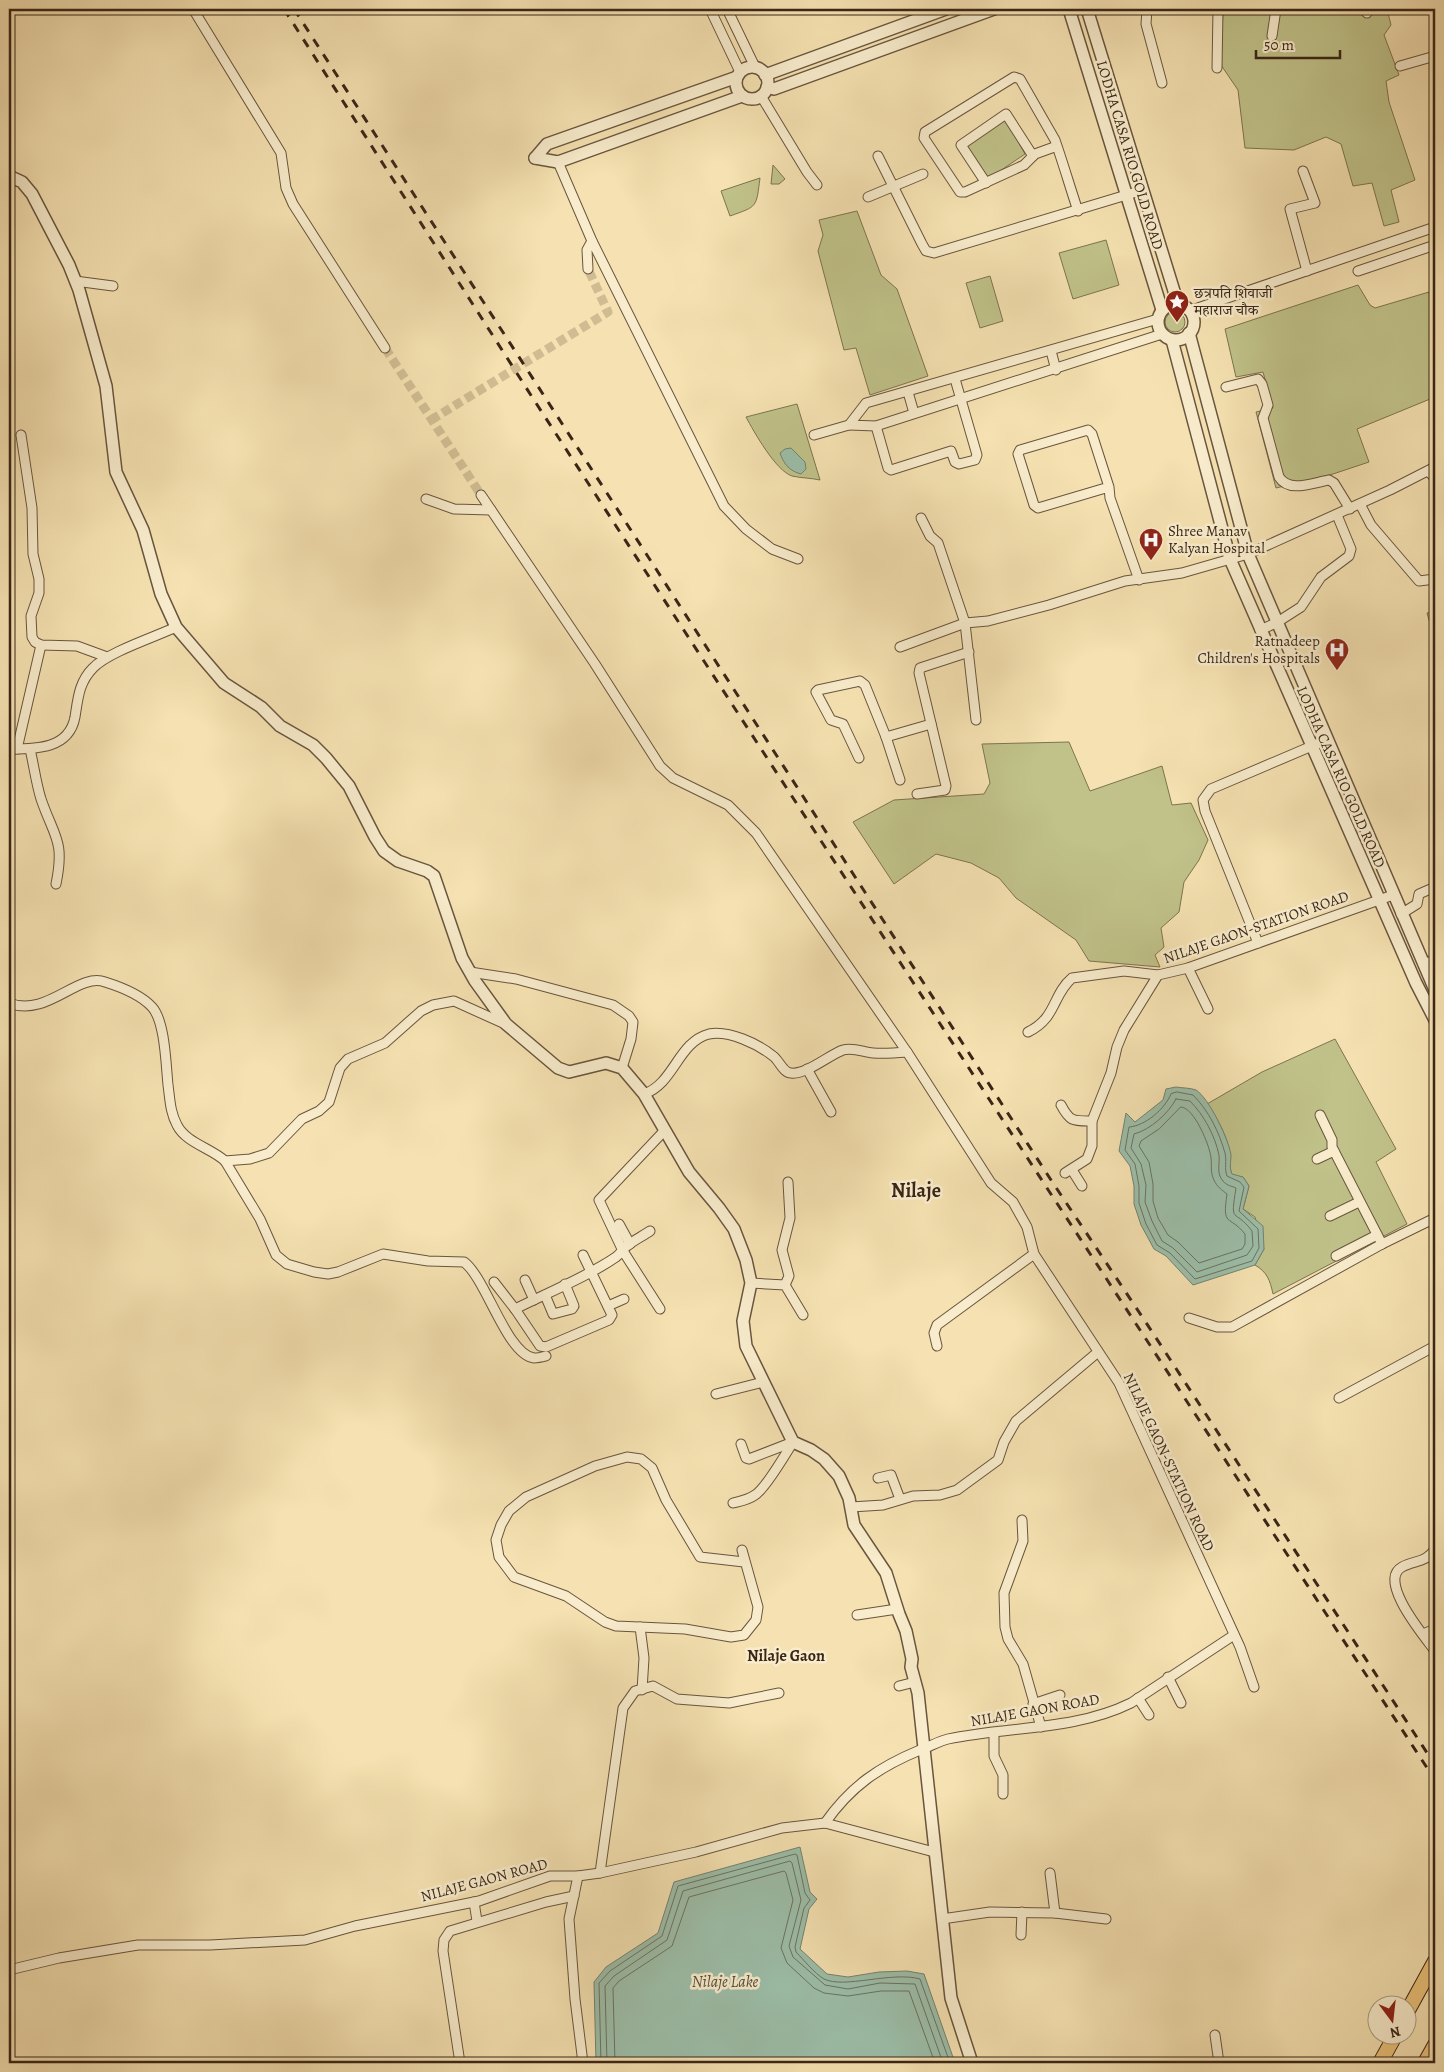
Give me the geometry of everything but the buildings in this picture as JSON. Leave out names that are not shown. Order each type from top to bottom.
[{"type":"main road","points":[[1416,1996],[1435,1961]]},
{"type":"main road","points":[[1380,2063],[1390,2044]]},
{"type":"main road","points":[[1425,2063],[1435,2045]]},
{"type":"street","points":[[193,9],[281,153],[286,188],[293,204],[385,348]]},
{"type":"street","points":[[710,9],[738,75],[736,88],[742,96],[752,99],[764,91],[994,9]]},
{"type":"street","points":[[727,9],[755,68]]},
{"type":"street","points":[[765,75],[946,9]]},
{"type":"street","name":"LODHA CASA RIO GOLD ROAD","points":[[1069,9],[1127,195],[1160,315],[1159,329],[1167,337],[1230,558],[1379,900],[1416,983],[1435,1020]]},
{"type":"street","name":"LODHA CASA RIO GOLD ROAD","points":[[1087,9],[1178,304]]},
{"type":"street","points":[[1148,9],[1146,24],[1162,83]]},
{"type":"street","points":[[1217,68],[1218,9]]},
{"type":"street","points":[[1272,36],[1276,9]]},
{"type":"street","points":[[1400,66],[1435,56]]},
{"type":"street","points":[[742,96],[558,162],[535,158],[547,144],[738,75],[749,67],[755,68],[765,75]]},
{"type":"street","points":[[765,75],[764,91],[807,172],[817,185]]},
{"type":"street","points":[[1057,146],[1033,156],[1024,165],[986,183],[960,192],[924,138],[925,132],[1014,77],[1020,79],[1057,146],[1078,211]]},
{"type":"street","points":[[986,183],[961,145],[1006,114],[1033,156]]},
{"type":"street","points":[[878,156],[922,244],[926,250],[934,253],[1143,190]]},
{"type":"street","points":[[558,162],[592,241],[724,506],[746,529],[772,549],[798,559]]},
{"type":"street","points":[[1303,171],[1315,203],[1290,209],[1307,271]]},
{"type":"street","points":[[868,197],[923,174]]},
{"type":"street","points":[[9,176],[22,182],[32,194],[75,282],[106,386],[116,472],[143,530],[161,594],[176,627],[224,683],[261,707],[280,726],[313,745],[326,758],[349,786],[374,837],[384,851],[398,861],[427,871],[434,876],[462,958],[506,1024],[558,1068],[569,1072],[606,1063],[622,1068],[644,1094],[689,1172],[720,1208],[734,1229],[746,1260],[751,1283],[743,1331],[746,1346],[793,1442],[824,1459],[840,1476],[851,1507],[854,1526],[886,1573],[906,1631],[925,1748],[934,1852],[951,1998],[972,2063]]},
{"type":"street","points":[[849,425],[866,403],[1051,351],[1160,315],[1169,305],[1178,304],[1189,311],[1435,227]]},
{"type":"street","points":[[588,269],[587,250],[592,241]]},
{"type":"street","points":[[1358,271],[1435,245]]},
{"type":"street","points":[[75,282],[113,286]]},
{"type":"street","name":"LODHA CASA RIO GOLD ROAD","points":[[1189,311],[1194,324],[1189,333],[1248,554],[1326,740],[1435,990]]},
{"type":"street","points":[[814,435],[849,425],[876,426],[1167,337],[1183,338],[1189,333]]},
{"type":"street","points":[[1051,351],[1056,370]]},
{"type":"street","points":[[876,426],[888,468],[891,470],[950,451],[955,462],[959,464],[975,460],[978,455],[955,379]]},
{"type":"street","points":[[1226,387],[1258,379],[1262,384],[1268,406],[1263,418],[1279,476],[1283,484],[1290,487],[1329,480],[1334,483],[1350,509]]},
{"type":"street","points":[[908,392],[914,413]]},
{"type":"street","points":[[1109,487],[1038,508],[1034,505],[1018,454],[1020,450],[1088,430],[1092,434],[1109,487],[1110,498],[1139,580]]},
{"type":"street","points":[[21,435],[32,508],[33,554],[39,579],[39,592],[31,616],[30,626],[35,642],[41,645],[76,646],[107,657]]},
{"type":"street","points":[[900,647],[966,623],[988,621],[1049,605],[1125,581],[1182,573],[1248,554],[1350,509],[1432,469],[1435,478]]},
{"type":"street","name":"NILAJE GAON-STATION ROAD","points":[[480,495],[567,623],[660,766],[673,778],[728,805],[756,833],[907,1052],[992,1183],[1013,1202],[1027,1227],[1034,1254],[1119,1382],[1234,1634],[1254,1687]]},
{"type":"street","points":[[426,498],[454,509],[491,510]]},
{"type":"street","points":[[1360,504],[1371,526],[1419,581],[1435,579]]},
{"type":"street","points":[[1260,630],[1276,623],[1301,607],[1320,577],[1349,556],[1351,549],[1337,515]]},
{"type":"street","points":[[920,518],[930,536],[938,543],[966,623],[976,720]]},
{"type":"street","points":[[41,645],[13,749],[45,748],[63,739],[74,720],[80,685],[93,667],[107,657],[176,627]]},
{"type":"street","points":[[917,794],[945,790],[946,786],[919,673],[920,668],[969,652]]},
{"type":"street","points":[[859,758],[843,724],[831,720],[816,692],[818,690],[860,681],[865,685],[886,736],[900,780]]},
{"type":"street","points":[[886,736],[931,724]]},
{"type":"street","points":[[1258,943],[1205,811],[1203,800],[1211,789],[1326,740]]},
{"type":"street","points":[[30,749],[41,798],[59,839],[60,858],[56,884]]},
{"type":"street","points":[[1401,914],[1418,904],[1419,894],[1435,887]]},
{"type":"street","name":"NILAJE GAON-STATION ROAD","points":[[1082,1186],[1068,1171],[1087,1159],[1092,1146],[1092,1121],[1111,1072],[1117,1047],[1124,1030],[1158,975],[1188,968],[1393,895]]},
{"type":"street","points":[[1423,964],[1435,960]]},
{"type":"street","points":[[1188,968],[1208,1008]]},
{"type":"street","points":[[1028,1032],[1040,1026],[1054,1009],[1067,982],[1072,978],[1124,971],[1158,975]]},
{"type":"street","points":[[470,972],[516,980],[613,1005],[629,1016],[632,1022],[631,1039],[622,1068]]},
{"type":"street","points":[[9,1003],[25,1007],[44,1004],[80,986],[102,981],[143,1000],[153,1008],[157,1017],[165,1054],[171,1110],[178,1127],[188,1138],[219,1155],[225,1161],[260,1219],[276,1255],[287,1264],[328,1274],[383,1254],[428,1261],[464,1262],[474,1273],[512,1340],[524,1353],[533,1358],[546,1356]]},
{"type":"street","points":[[225,1161],[260,1157],[269,1153],[302,1119],[319,1111],[329,1102],[340,1068],[348,1059],[385,1043],[422,1011],[432,1005],[454,1001],[506,1024]]},
{"type":"street","points":[[644,1094],[660,1086],[687,1048],[708,1034],[720,1033],[745,1040],[774,1056],[786,1071],[791,1074],[807,1069],[849,1049],[872,1053],[907,1052]]},
{"type":"street","points":[[807,1069],[831,1112]]},
{"type":"street","points":[[1061,1105],[1067,1118],[1092,1121]]},
{"type":"street","points":[[1320,1115],[1332,1140],[1334,1151],[1382,1244]]},
{"type":"street","points":[[660,1310],[623,1250],[599,1200],[665,1130]]},
{"type":"street","points":[[1317,1159],[1334,1151]]},
{"type":"street","points":[[788,1182],[790,1218],[782,1250],[789,1276],[786,1285],[803,1315]]},
{"type":"street","points":[[1330,1216],[1359,1202]]},
{"type":"street","points":[[1189,1318],[1217,1326],[1232,1327],[1285,1300],[1382,1244],[1435,1218]]},
{"type":"street","points":[[618,1224],[630,1244]]},
{"type":"street","points":[[515,1309],[617,1256],[630,1244],[650,1231]]},
{"type":"street","points":[[1336,1256],[1376,1235]]},
{"type":"street","points":[[937,1346],[934,1333],[937,1325],[1034,1254]]},
{"type":"street","points":[[494,1282],[540,1346],[546,1347],[609,1320],[612,1314],[583,1255]]},
{"type":"street","points":[[525,1280],[534,1300]]},
{"type":"street","points":[[751,1283],[786,1285]]},
{"type":"street","points":[[545,1295],[553,1314],[572,1309],[574,1306],[565,1284]]},
{"type":"street","points":[[608,1306],[624,1299]]},
{"type":"street","points":[[1340,1398],[1435,1346]]},
{"type":"street","points":[[851,1507],[884,1505],[900,1499],[949,1494],[998,1460],[1004,1442],[1016,1421],[1098,1352]]},
{"type":"street","points":[[716,1394],[764,1382]]},
{"type":"street","points":[[741,1444],[746,1458],[749,1459],[793,1442]]},
{"type":"street","points":[[733,1503],[748,1500],[757,1494],[784,1458],[793,1442]]},
{"type":"street","points":[[742,1550],[758,1607],[756,1620],[744,1635],[731,1637],[686,1629],[616,1626],[605,1622],[566,1596],[514,1577],[499,1557],[496,1540],[501,1525],[509,1511],[526,1497],[595,1466],[627,1457],[641,1459],[652,1468],[666,1500],[684,1527],[695,1552],[700,1557],[744,1562]]},
{"type":"street","points":[[878,1478],[890,1475],[900,1499]]},
{"type":"street","points":[[1022,1520],[1023,1541],[1004,1593],[1005,1627],[1008,1639],[1023,1664],[1041,1727]]},
{"type":"street","points":[[1435,1549],[1427,1559],[1403,1566],[1397,1571],[1395,1577],[1401,1603],[1435,1651]]},
{"type":"street","points":[[857,1616],[897,1609]]},
{"type":"street","points":[[640,1627],[644,1658],[642,1690]]},
{"type":"street","points":[[1423,1634],[1435,1629]]},
{"type":"street","name":"NILAJE GAON ROAD","points":[[825,1823],[836,1807],[859,1783],[896,1760],[946,1739],[1041,1727],[1116,1711],[1234,1634]]},
{"type":"street","points":[[1168,1677],[1181,1703]]},
{"type":"street","points":[[899,1686],[915,1682]]},
{"type":"street","points":[[600,1873],[622,1708],[635,1691],[653,1686],[677,1699],[729,1703],[779,1693]]},
{"type":"street","points":[[1033,1704],[1060,1695]]},
{"type":"street","points":[[1138,1698],[1149,1714]]},
{"type":"street","points":[[994,1733],[994,1756],[1003,1775],[1003,1794]]},
{"type":"street","name":"NILAJE GAON ROAD","points":[[9,1970],[59,1958],[138,1945],[210,1945],[305,1940],[355,1926],[474,1902],[550,1876],[578,1876],[600,1873],[696,1852],[782,1828],[825,1823],[934,1852]]},
{"type":"street","points":[[1050,1873],[1055,1913]]},
{"type":"street","points":[[578,1876],[569,1919],[575,1999],[583,2063]]},
{"type":"street","points":[[460,2063],[443,1951],[444,1940],[450,1931],[560,1898],[574,1896]]},
{"type":"street","points":[[474,1902],[477,1922]]},
{"type":"street","points":[[942,1919],[990,1912],[1055,1913],[1106,1919]]},
{"type":"street","points":[[1021,1935],[1022,1912]]},
{"type":"street","points":[[1215,2035],[1219,2063]]},
{"type":"green space","points":[[1223,9],[1387,9],[1391,25],[1384,35],[1399,75],[1386,81],[1389,102],[1415,180],[1391,190],[1399,222],[1384,226],[1372,183],[1353,186],[1341,144],[1326,137],[1294,150],[1245,148],[1238,90],[1221,65]]},
{"type":"green space","points":[[1005,118],[1025,154],[988,179],[964,144]]},
{"type":"green space","points":[[773,165],[785,179],[779,184],[771,184]]},
{"type":"green space","points":[[760,178],[758,195],[754,204],[746,210],[730,216],[721,191]]},
{"type":"green space","points":[[857,211],[881,275],[897,289],[928,376],[870,395],[856,348],[844,350],[818,251],[823,235],[819,220]]},
{"type":"green space","points":[[1106,240],[1119,285],[1073,299],[1059,253]]},
{"type":"green space","points":[[990,276],[1003,321],[980,328],[966,283]]},
{"type":"green space","points":[[1358,285],[1370,305],[1375,308],[1429,292],[1432,307],[1435,306],[1435,397],[1357,429],[1369,462],[1333,474],[1276,488],[1256,412],[1273,408],[1263,372],[1236,377],[1225,329]]},
{"type":"green space","points":[[1175,312],[1182,315],[1185,322],[1182,329],[1175,332],[1168,329],[1165,322],[1168,315]]},
{"type":"green space","points":[[797,404],[820,480],[792,476],[786,473],[766,450],[746,417]]},
{"type":"green space","points":[[1435,611],[1435,641],[1427,613]]},
{"type":"green space","points":[[1069,742],[1090,791],[1162,766],[1172,805],[1191,803],[1208,840],[1199,860],[1184,882],[1179,912],[1161,928],[1164,947],[1155,955],[1160,967],[1089,961],[1076,940],[1016,898],[999,878],[971,863],[936,854],[894,884],[853,822],[894,800],[984,794],[990,783],[982,744]]},
{"type":"green space","points":[[1335,1039],[1396,1149],[1376,1162],[1407,1224],[1273,1294],[1267,1277],[1255,1265],[1264,1249],[1255,1217],[1243,1209],[1249,1186],[1243,1177],[1232,1175],[1227,1141],[1207,1104],[1262,1072]]},
{"type":"water","points":[[791,448],[805,462],[806,469],[801,474],[788,467],[780,453],[785,449]]},
{"type":"water","points":[[1176,1087],[1196,1090],[1207,1101],[1229,1148],[1232,1174],[1243,1177],[1249,1186],[1243,1209],[1263,1226],[1264,1249],[1255,1265],[1193,1285],[1166,1256],[1154,1249],[1141,1225],[1134,1204],[1134,1186],[1130,1166],[1119,1151],[1126,1113],[1135,1122],[1163,1100],[1166,1089]]},
{"type":"water","name":"Nilaje Lake","points":[[800,1847],[810,1892],[817,1899],[809,1909],[800,1949],[827,1974],[848,1977],[879,1972],[907,1971],[924,1974],[955,2063],[596,2063],[594,1982],[606,1967],[658,1933],[674,1882]]},
{"type":"tunnel","points":[[431,420],[608,312],[588,269]]},
{"type":"tunnel","points":[[385,348],[481,495]]},
{"type":"railway","points":[[284,9],[534,400],[1435,1780]]},
{"type":"railway","points":[[294,9],[1051,1180],[1435,1765]]},
{"type":"place","name":"छत्रपति शिवाजी महाराज चौक","points":[[1177,323]]},
{"type":"place","name":"Shree Manav Kalyan Hospital","points":[[1151,561]]},
{"type":"place","name":"Ratnadeep Children's Hospitals","points":[[1337,671]]},
{"type":"district","name":"Nilaje","points":[[916,1190]]},
{"type":"district","name":"Nilaje Gaon","points":[[786,1656]]}]
